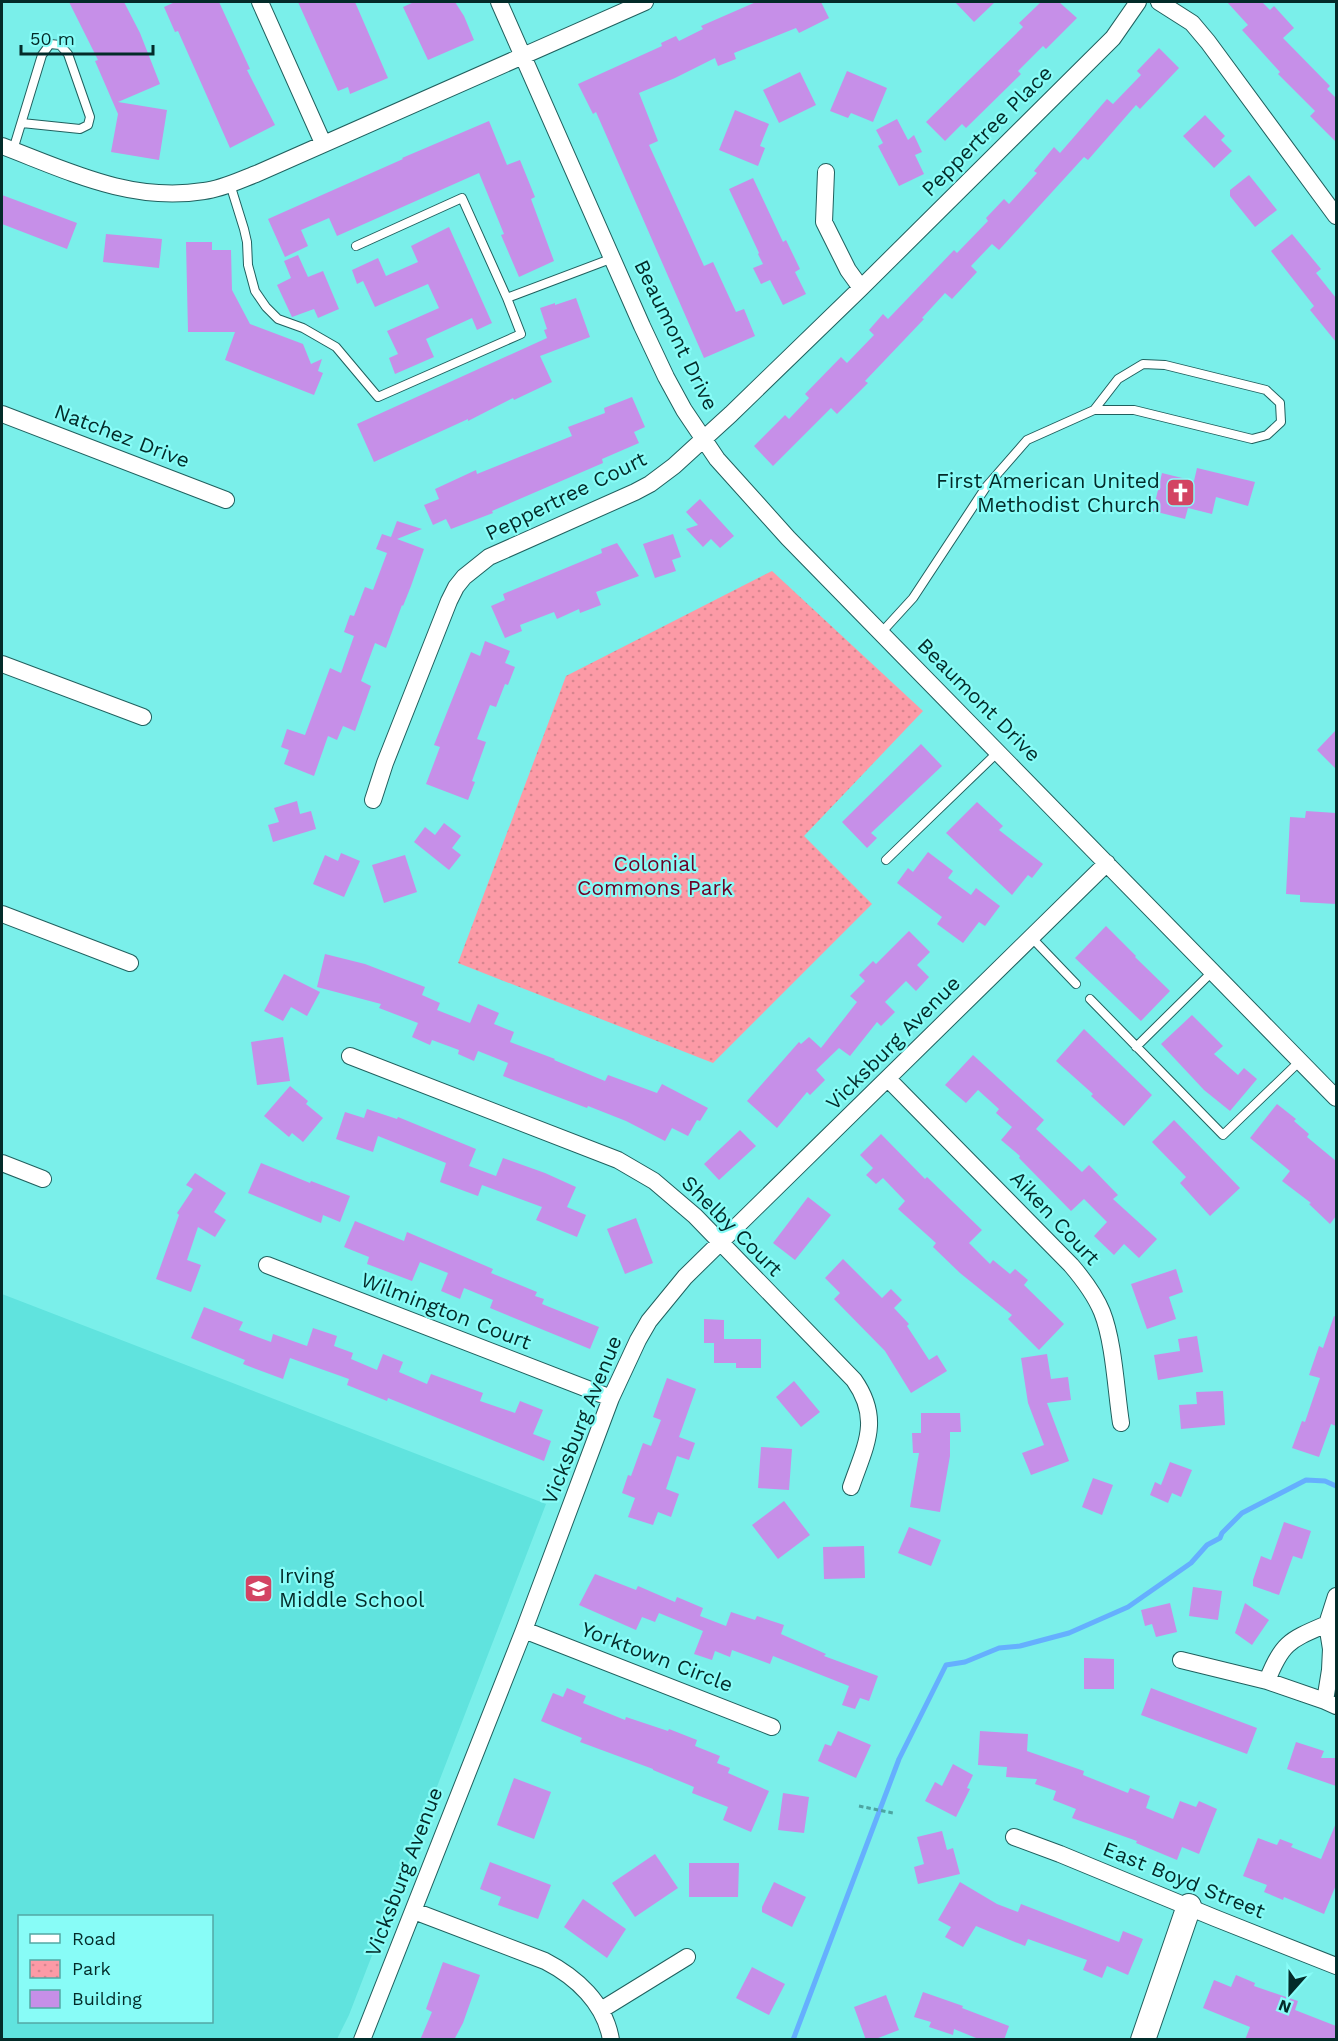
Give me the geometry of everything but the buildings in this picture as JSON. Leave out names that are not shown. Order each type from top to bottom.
[{"type":"street","points":[[260,2],[323,143]]},
{"type":"street","name":"Beaumont Drive","points":[[499,2],[666,377],[717,459],[788,538],[1336,1098]]},
{"type":"street","points":[[7,148],[115,188],[164,195],[206,191],[256,174],[644,2]]},
{"type":"street","name":"Peppertree Place","points":[[861,288],[1113,38],[1138,2]]},
{"type":"street","points":[[1159,2],[1192,23],[1208,42],[1336,216]]},
{"type":"street","points":[[826,172],[824,222],[848,270],[861,288]]},
{"type":"street","name":"Peppertree Court","points":[[373,800],[385,763],[449,601],[464,577],[476,566],[508,547],[650,484],[703,439],[861,288]]},
{"type":"street","name":"Natchez Drive","points":[[2,414],[226,500]]},
{"type":"street","points":[[2,664],[143,717]]},
{"type":"street","name":"Vicksburg Avenue","points":[[362,2040],[524,1630],[611,1398],[649,1322],[685,1277],[1107,863]]},
{"type":"street","points":[[2,914],[130,963]]},
{"type":"street","name":"Shelby Court","points":[[350,1056],[618,1160],[654,1181],[695,1216],[854,1380],[861,1391],[870,1414],[870,1428],[851,1487]]},
{"type":"street","name":"Aiken Court","points":[[888,1079],[1084,1280],[1102,1312],[1108,1331],[1121,1423]]},
{"type":"street","points":[[2,1163],[43,1179]]},
{"type":"street","name":"Wilmington Court","points":[[267,1265],[611,1398]]},
{"type":"street","points":[[1181,1660],[1267,1681],[1331,1703],[1331,1649],[1327,1624],[1336,1596]]},
{"type":"street","points":[[1267,1681],[1276,1658],[1293,1639],[1327,1624]]},
{"type":"street","name":"Yorktown Circle","points":[[524,1630],[772,1727]]},
{"type":"street","name":"East Boyd Street","points":[[1014,1837],[1336,1966]]},
{"type":"street","points":[[1143,2040],[1189,1906]]},
{"type":"street","points":[[414,1911],[561,1969],[585,1990],[601,2010],[611,2040]]},
{"type":"street","points":[[601,2010],[687,1957]]},
{"type":"lane","points":[[7,148],[22,123],[42,55],[50,44],[60,45],[68,54],[90,117],[88,125],[80,129],[22,123]]},
{"type":"lane","points":[[230,184],[244,229],[248,265],[255,291],[278,319],[303,328],[336,347],[378,397],[521,333],[462,198],[356,246]]},
{"type":"lane","points":[[507,298],[613,257]]},
{"type":"lane","points":[[881,633],[913,598],[986,487],[1027,440],[1094,410],[1134,410],[1252,439],[1267,435],[1281,422],[1280,404],[1266,390],[1154,364],[1143,364],[1118,379],[1094,410]]},
{"type":"lane","points":[[886,860],[998,752]]},
{"type":"lane","points":[[1031,937],[1076,984]]},
{"type":"lane","points":[[1136,1047],[1213,971]]},
{"type":"lane","points":[[1090,999],[1223,1135],[1301,1060]]},
{"type":"path","points":[[860,1806],[893,1813]]},
{"type":"shaded area","name":"Irving Middle School","points":[[2,1294],[546,1504],[349,2015],[337,2039],[2,2039]]},
{"type":"green space","name":"Colonial Commons Park","points":[[772,571],[923,711],[804,836],[872,904],[713,1063],[458,963],[566,676]]},
{"type":"waterway","points":[[793,2040],[899,1759],[946,1665],[965,1662],[999,1648],[1020,1646],[1069,1633],[1128,1607],[1191,1563],[1207,1545],[1220,1538],[1222,1533],[1242,1513],[1306,1480],[1325,1481],[1336,1486]]},
{"type":"place","name":"First American United Methodist Church","points":[[1181,493]]},
{"type":"place","name":"Irving Middle School","points":[[258,1588]]}]
